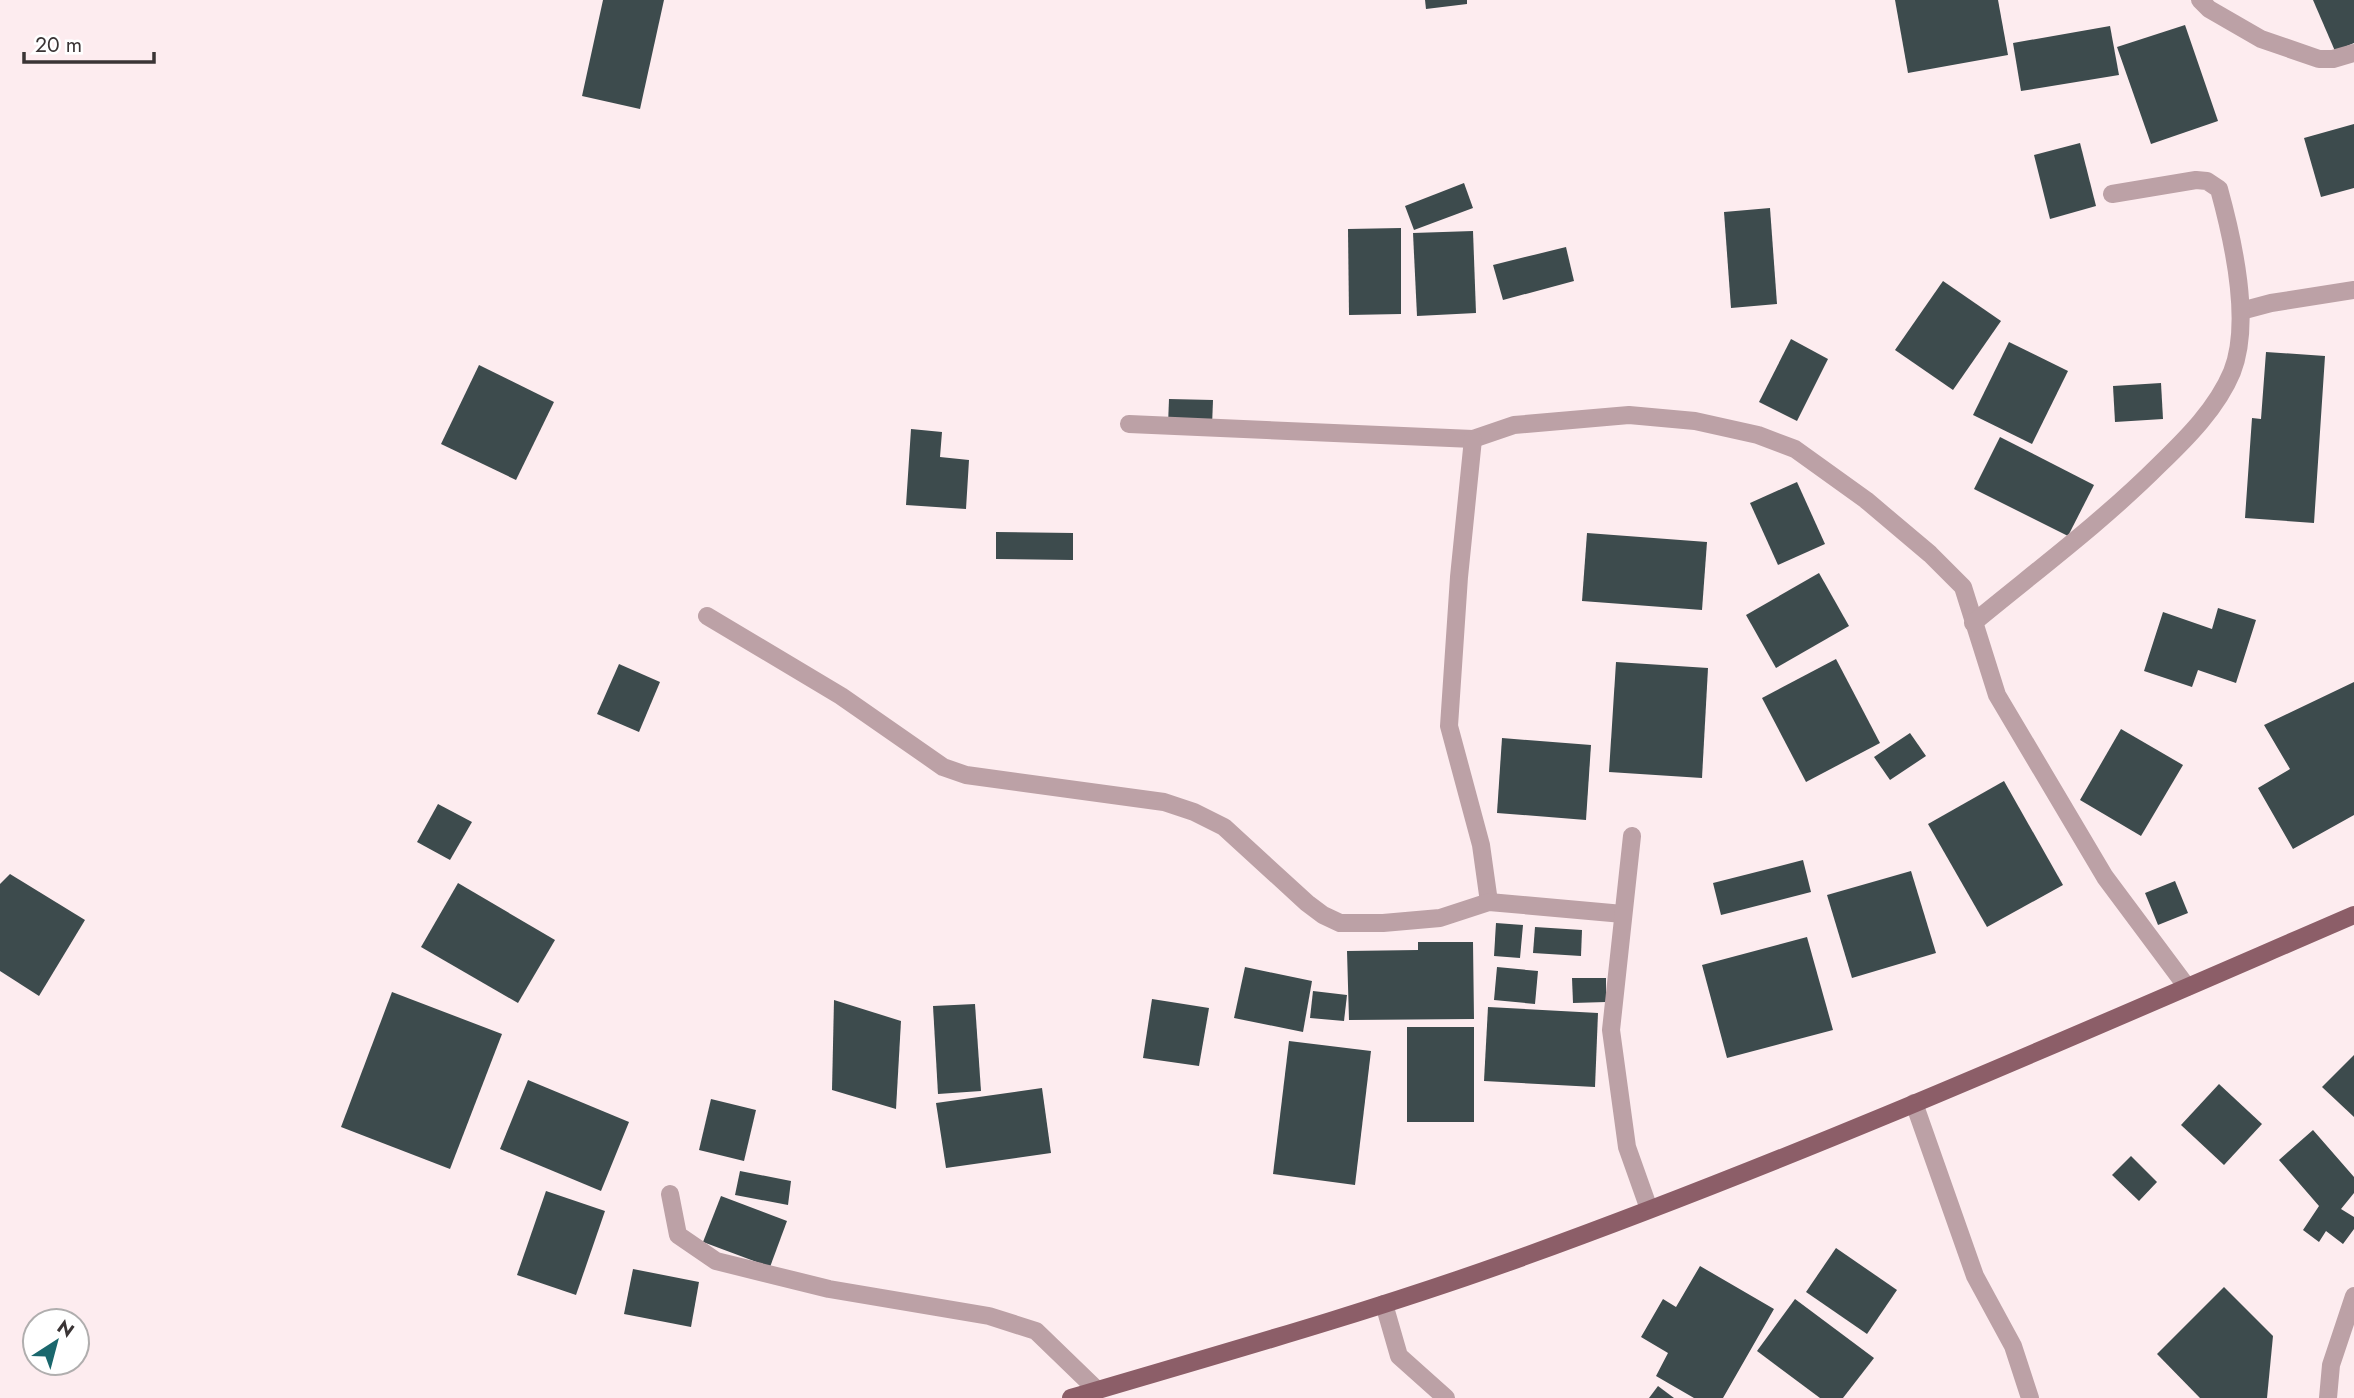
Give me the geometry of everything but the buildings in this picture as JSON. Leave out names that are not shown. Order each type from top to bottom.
[{"type":"main road","points":[[1071,1398],[1384,1304],[1506,1263],[1914,1103],[2354,915]]},
{"type":"street","points":[[2200,0],[2209,9],[2261,39],[2319,59],[2333,59],[2354,53]]},
{"type":"street","points":[[1973,623],[2126,498],[2182,443],[2216,402],[2232,372],[2238,348],[2241,311],[2228,222],[2219,189],[2207,181],[2196,180],[2112,194]]},
{"type":"street","points":[[2241,311],[2271,303],[2354,290]]},
{"type":"street","points":[[1129,424],[1473,439],[1514,425],[1629,415],[1696,421],[1758,435],[1795,449],[1866,500],[1930,554],[1963,587],[1997,695],[2105,877],[2187,987]]},
{"type":"street","points":[[1473,439],[1459,578],[1449,726],[1481,845],[1489,902]]},
{"type":"street","points":[[707,616],[841,696],[943,767],[966,775],[1164,802],[1195,812],[1224,827],[1307,903],[1340,923],[1383,923],[1440,918],[1489,902],[1623,914]]},
{"type":"street","points":[[1632,836],[1611,1030],[1627,1147],[1649,1209]]},
{"type":"street","points":[[1914,1103],[1975,1276],[2013,1346],[2030,1398]]},
{"type":"street","points":[[670,1194],[678,1234],[716,1261],[828,1289],[989,1316],[1036,1331],[1097,1390]]},
{"type":"street","points":[[2328,1398],[2331,1365],[2354,1296]]},
{"type":"street","points":[[1384,1304],[1399,1356],[1447,1398]]}]
